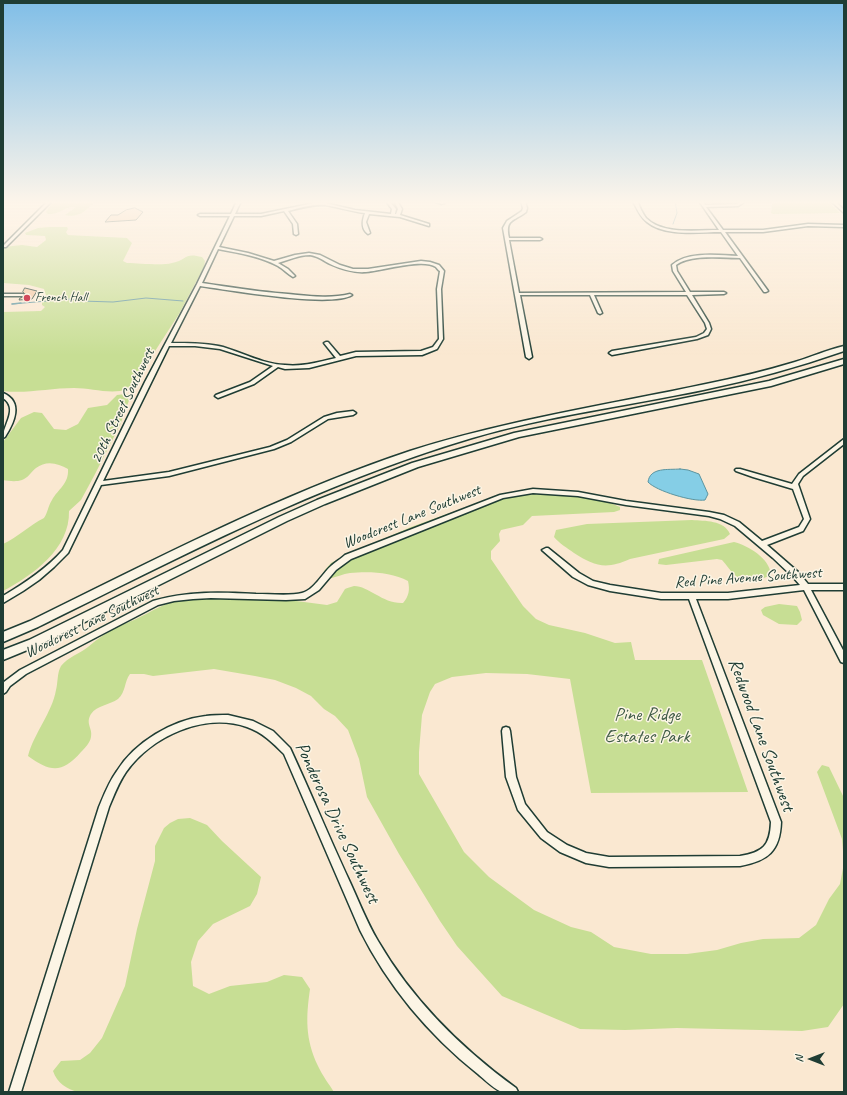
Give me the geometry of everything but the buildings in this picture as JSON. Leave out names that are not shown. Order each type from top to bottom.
[{"type":"highway","points":[[3,637],[40,621],[269,509],[352,475],[402,457],[470,435],[536,418],[732,381],[777,370],[844,348]]},
{"type":"highway","points":[[3,655],[33,643],[283,519],[320,502],[415,465],[517,435],[771,384],[844,361]]},
{"type":"street","name":"20th Street Southwest","points":[[3,600],[42,576],[66,551],[214,252]]},
{"type":"street","points":[[235,252],[254,256],[273,263],[293,276]]},
{"type":"street","points":[[509,252],[529,357]]},
{"type":"street","points":[[737,252],[766,290]]},
{"type":"street","points":[[168,344],[221,348],[277,366],[309,366],[339,358],[363,354],[427,352],[435,348],[439,343],[441,331],[439,289],[442,271],[441,268],[429,263],[419,262],[373,270],[353,270],[339,267],[318,256],[309,254],[273,263]]},
{"type":"street","points":[[612,353],[693,340],[706,334],[708,331],[708,326],[674,265],[678,261],[694,257],[741,257]]},
{"type":"street","points":[[199,284],[307,297],[341,299],[350,295]]},
{"type":"street","points":[[591,293],[600,313]]},
{"type":"street","points":[[517,294],[724,293]]},
{"type":"street","points":[[3,294],[23,295]]},
{"type":"street","points":[[326,343],[339,358]]},
{"type":"street","points":[[218,396],[252,383],[277,366]]},
{"type":"street","points":[[3,395],[11,401],[14,409],[12,418],[3,436]]},
{"type":"street","points":[[100,483],[169,474],[257,452],[289,441],[326,418],[337,414],[353,413]]},
{"type":"street","points":[[844,441],[801,475],[795,484],[805,513],[805,524],[801,529],[762,544],[795,574],[806,587],[844,660]]},
{"type":"street","points":[[738,470],[795,487]]},
{"type":"street","name":"Woodcrest Lane Southwest","points":[[3,690],[7,684],[22,672],[156,603],[174,598],[198,596],[305,596],[316,588],[333,568],[358,552],[512,493],[552,491],[709,514],[722,517],[737,524],[762,544]]},
{"type":"street","name":"Red Pine Avenue Southwest","points":[[546,550],[576,575],[591,583],[646,594],[692,597],[728,596],[806,587],[844,587]]},
{"type":"street","name":"Redwood Lane Southwest","points":[[506,730],[511,777],[521,807],[544,835],[564,849],[586,858],[621,863],[740,861],[760,857],[772,845],[775,837],[776,822],[692,597]]},
{"type":"street","name":"Ponderosa Drive Southwest","points":[[14,1092],[104,807],[114,783],[124,767],[136,754],[158,738],[191,722],[220,719],[239,720],[258,726],[274,737],[287,751],[362,922],[389,968],[419,1009],[438,1030],[489,1076],[512,1092]]},
{"type":"green space","points":[[3,252],[127,252],[123,261],[127,263],[167,264],[177,262],[192,255],[202,257],[205,261],[204,267],[179,314],[135,382],[127,389],[120,391],[65,388],[20,392],[3,391],[3,312],[41,311],[45,307],[42,305],[42,300],[46,295],[44,289],[29,285],[3,283]]},
{"type":"green space","points":[[117,395],[131,395],[120,425],[81,500],[69,511],[68,525],[56,549],[37,569],[3,591],[3,544],[44,518],[54,496],[67,479],[68,469],[60,465],[48,463],[40,466],[22,480],[3,480],[3,442],[21,418],[34,412],[42,413],[54,429],[66,430],[78,424],[88,408],[107,405]]},
{"type":"green space","name":"Pine Ridge Estates Park","points":[[531,494],[564,495],[588,498],[610,503],[620,507],[620,510],[614,512],[532,516],[523,525],[501,530],[499,534],[500,541],[491,551],[491,559],[523,606],[536,619],[549,625],[585,633],[615,643],[631,642],[635,660],[702,660],[748,792],[591,793],[570,679],[527,674],[486,673],[452,677],[435,684],[430,692],[422,715],[419,774],[464,852],[489,877],[534,910],[571,927],[591,932],[614,947],[651,954],[687,954],[717,950],[741,943],[763,939],[799,938],[816,925],[829,899],[840,884],[844,863],[844,1004],[828,1027],[802,1031],[677,1028],[625,1030],[580,1029],[502,996],[457,946],[399,854],[367,797],[359,759],[348,730],[335,716],[324,709],[311,696],[296,688],[275,680],[214,669],[153,676],[144,674],[130,674],[121,696],[111,703],[100,707],[91,714],[89,717],[91,731],[90,739],[86,747],[68,764],[62,767],[49,768],[28,756],[34,739],[51,707],[61,666],[102,636],[123,624],[173,602],[211,597],[270,598],[327,605],[337,602],[345,589],[354,586],[365,589],[389,601],[403,603],[407,598],[409,587],[408,581],[402,578],[380,573],[357,572],[347,573],[329,579],[323,576],[324,571],[331,563],[346,555],[411,527],[480,502]]},
{"type":"green space","points":[[692,520],[714,522],[727,529],[730,534],[724,539],[630,559],[614,565],[594,564],[574,553],[554,537],[556,530],[587,524]]},
{"type":"green space","points":[[734,542],[746,546],[762,558],[771,574],[758,580],[743,580],[733,573],[722,560],[717,559],[666,565],[658,564],[659,559]]},
{"type":"green space","points":[[779,604],[797,606],[802,620],[797,625],[779,624],[763,615],[761,610],[765,607]]},
{"type":"green space","points":[[822,765],[829,767],[844,798],[844,863],[842,839],[817,772]]},
{"type":"green space","points":[[190,818],[207,825],[261,877],[257,894],[250,906],[213,924],[198,941],[191,962],[193,986],[209,994],[230,986],[267,982],[284,975],[302,977],[310,989],[307,1019],[311,1047],[320,1069],[334,1092],[78,1092],[63,1085],[57,1079],[53,1071],[61,1061],[80,1060],[90,1053],[102,1038],[125,986],[137,929],[155,861],[155,846],[164,828],[170,823],[178,819]]},
{"type":"water","points":[[680,469],[699,474],[708,494],[705,500],[675,495],[659,489],[648,482],[649,477],[652,474],[660,470]]},
{"type":"waterway","points":[[21,303],[12,304],[71,299],[81,301],[113,302],[146,298],[183,301]]},
{"type":"place","name":"French Hall","points":[[27,298]]}]
